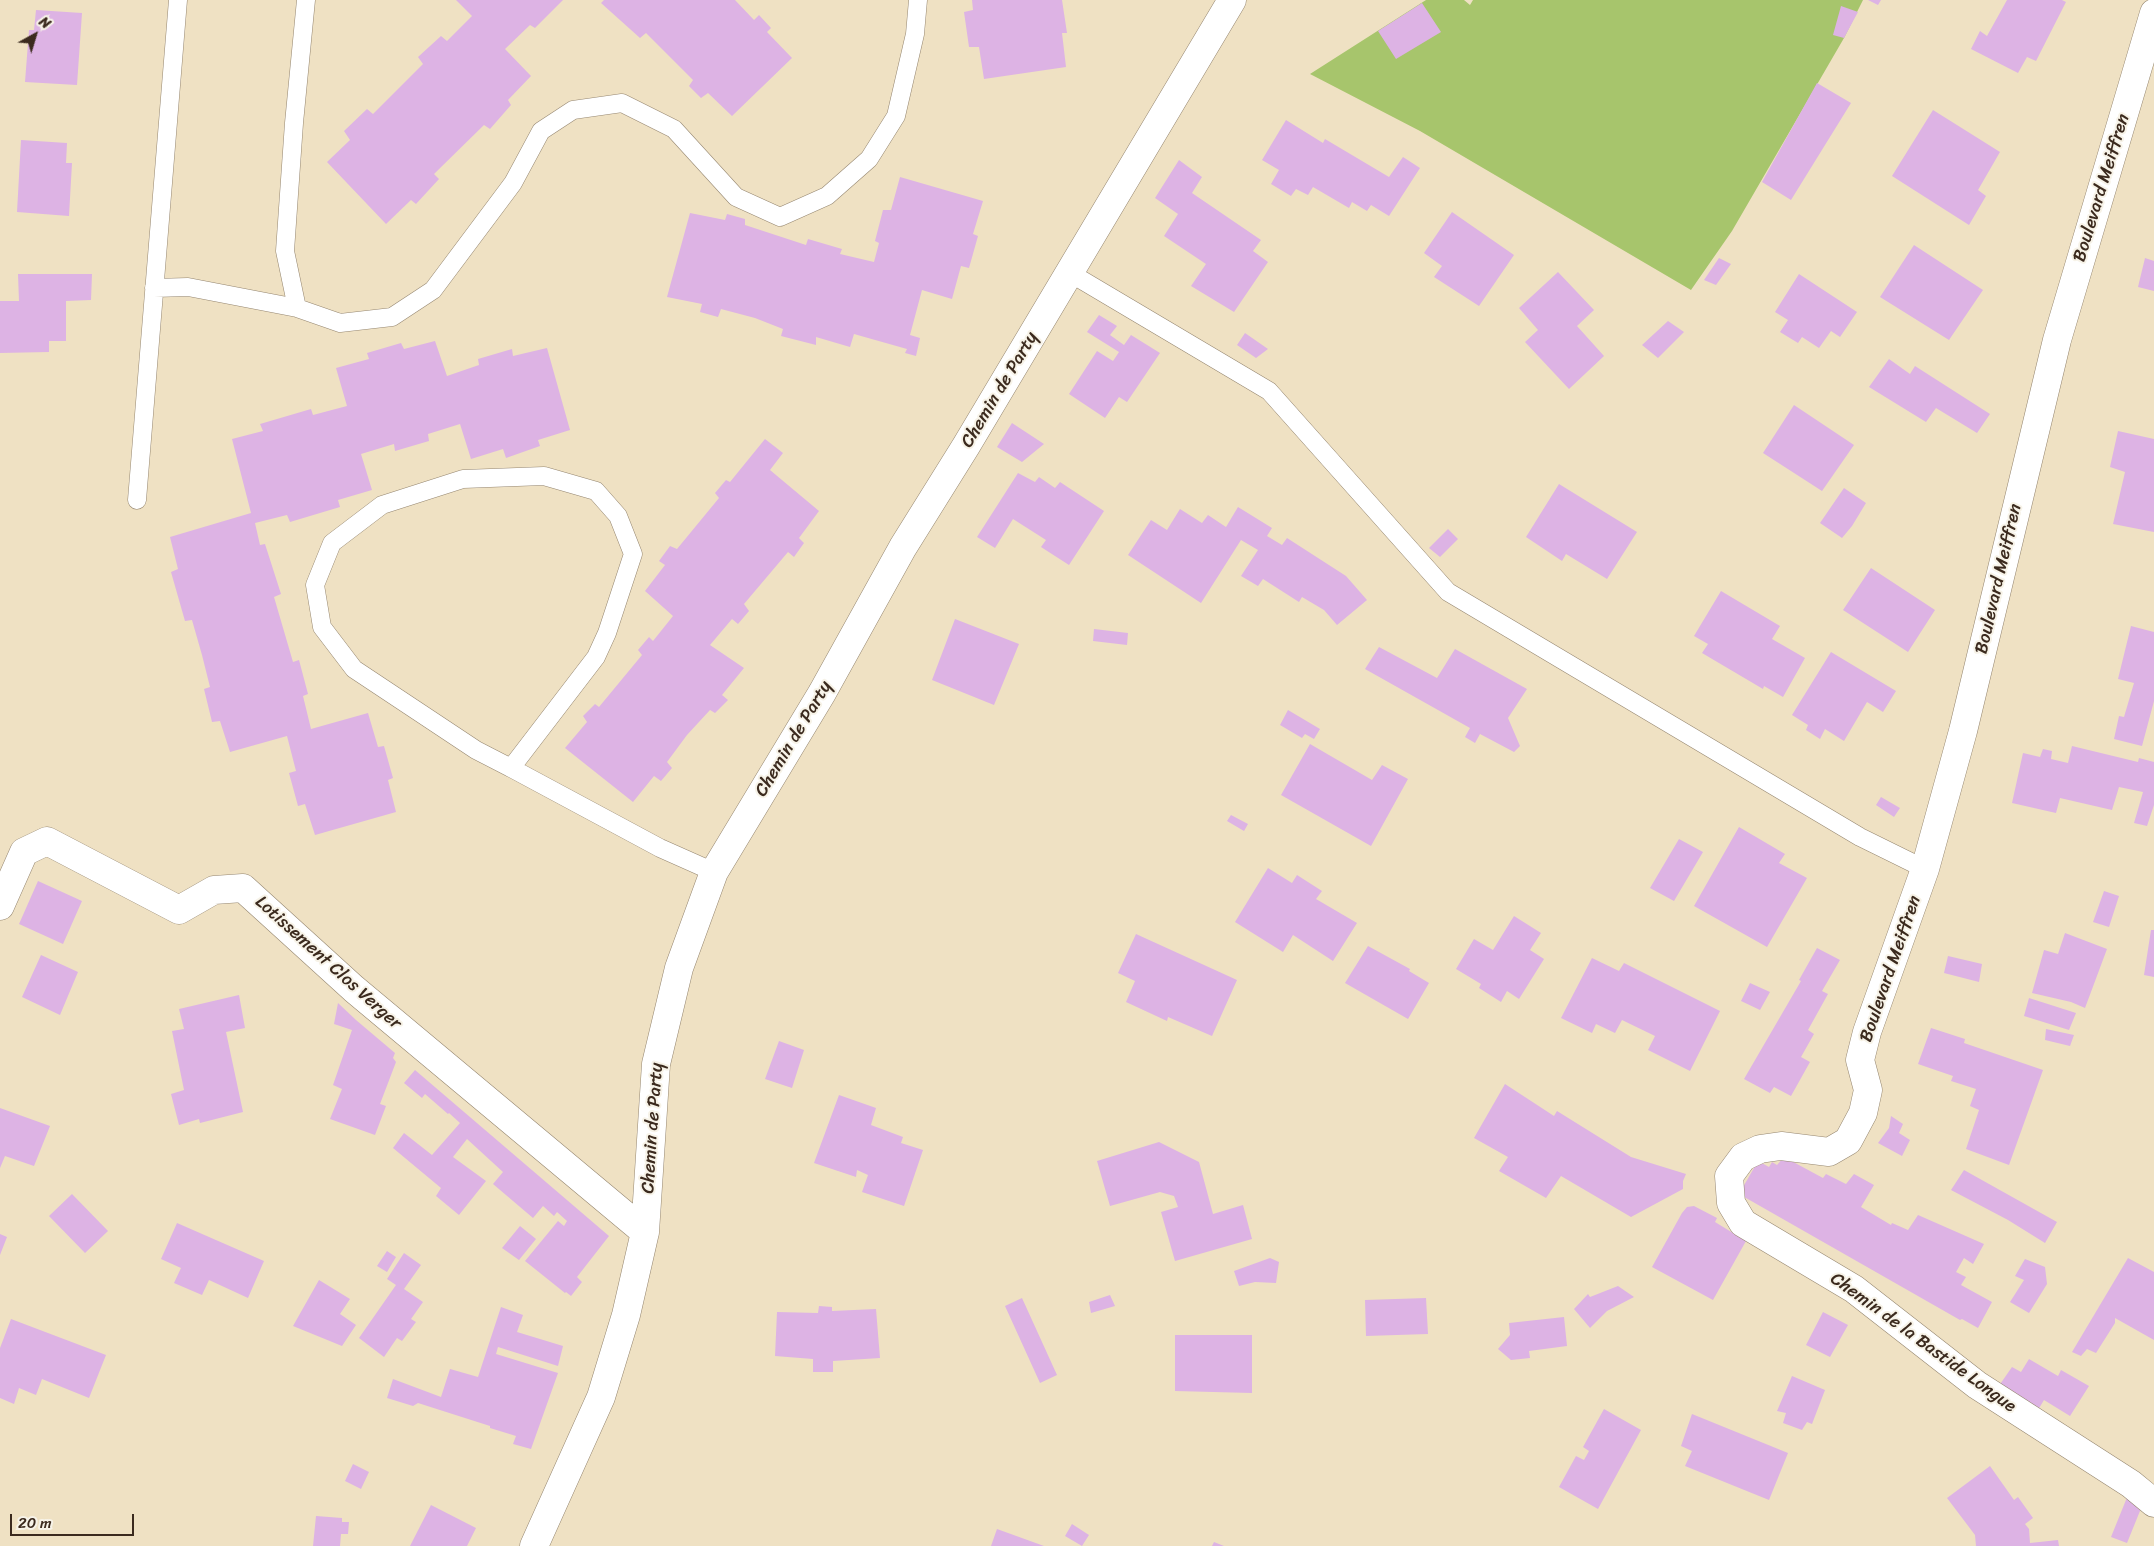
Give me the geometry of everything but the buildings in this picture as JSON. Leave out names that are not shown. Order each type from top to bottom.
[{"type":"street","name":"Chemin de Party","points":[[534,1546],[601,1397],[626,1315],[645,1232],[656,1064],[679,968],[714,872],[822,693],[903,547],[971,438],[1232,0]]},
{"type":"street","name":"Boulevard Meiffren","points":[[1848,1141],[1863,1113],[1868,1090],[1860,1060],[1867,1032],[1925,869],[1963,731],[2057,340],[2154,13]]},
{"type":"street","name":"Lotissement Clos Verger","points":[[0,906],[24,852],[47,841],[179,910],[214,890],[243,888],[354,989],[645,1232]]},
{"type":"street","name":"Chemin de la Bastide Longue","points":[[1848,1141],[1829,1152],[1781,1146],[1760,1149],[1743,1157],[1729,1176],[1731,1203],[1743,1223],[1854,1289],[1977,1385],[2131,1484],[2154,1503]]},
{"type":"lane","points":[[137,500],[178,0]]},
{"type":"lane","points":[[298,308],[285,251],[294,123],[306,0]]},
{"type":"lane","points":[[154,288],[188,287],[298,308],[340,323],[392,318],[433,290],[513,183],[541,130],[573,110],[622,103],[674,129],[736,197],[780,217],[827,196],[869,159],[896,116],[915,34],[918,0]]},
{"type":"lane","points":[[1070,273],[1269,391],[1448,592],[1860,837],[1925,869]]},
{"type":"lane","points":[[512,768],[596,657],[607,633],[633,554],[618,516],[596,491],[544,476],[463,479],[382,504],[332,543],[315,584],[322,626],[354,669],[476,750],[660,848],[714,872]]},
{"type":"green space","points":[[1426,0],[1464,0],[1470,5],[1473,0],[1863,0],[1844,38],[1732,231],[1691,290],[1420,131],[1310,74]]}]
